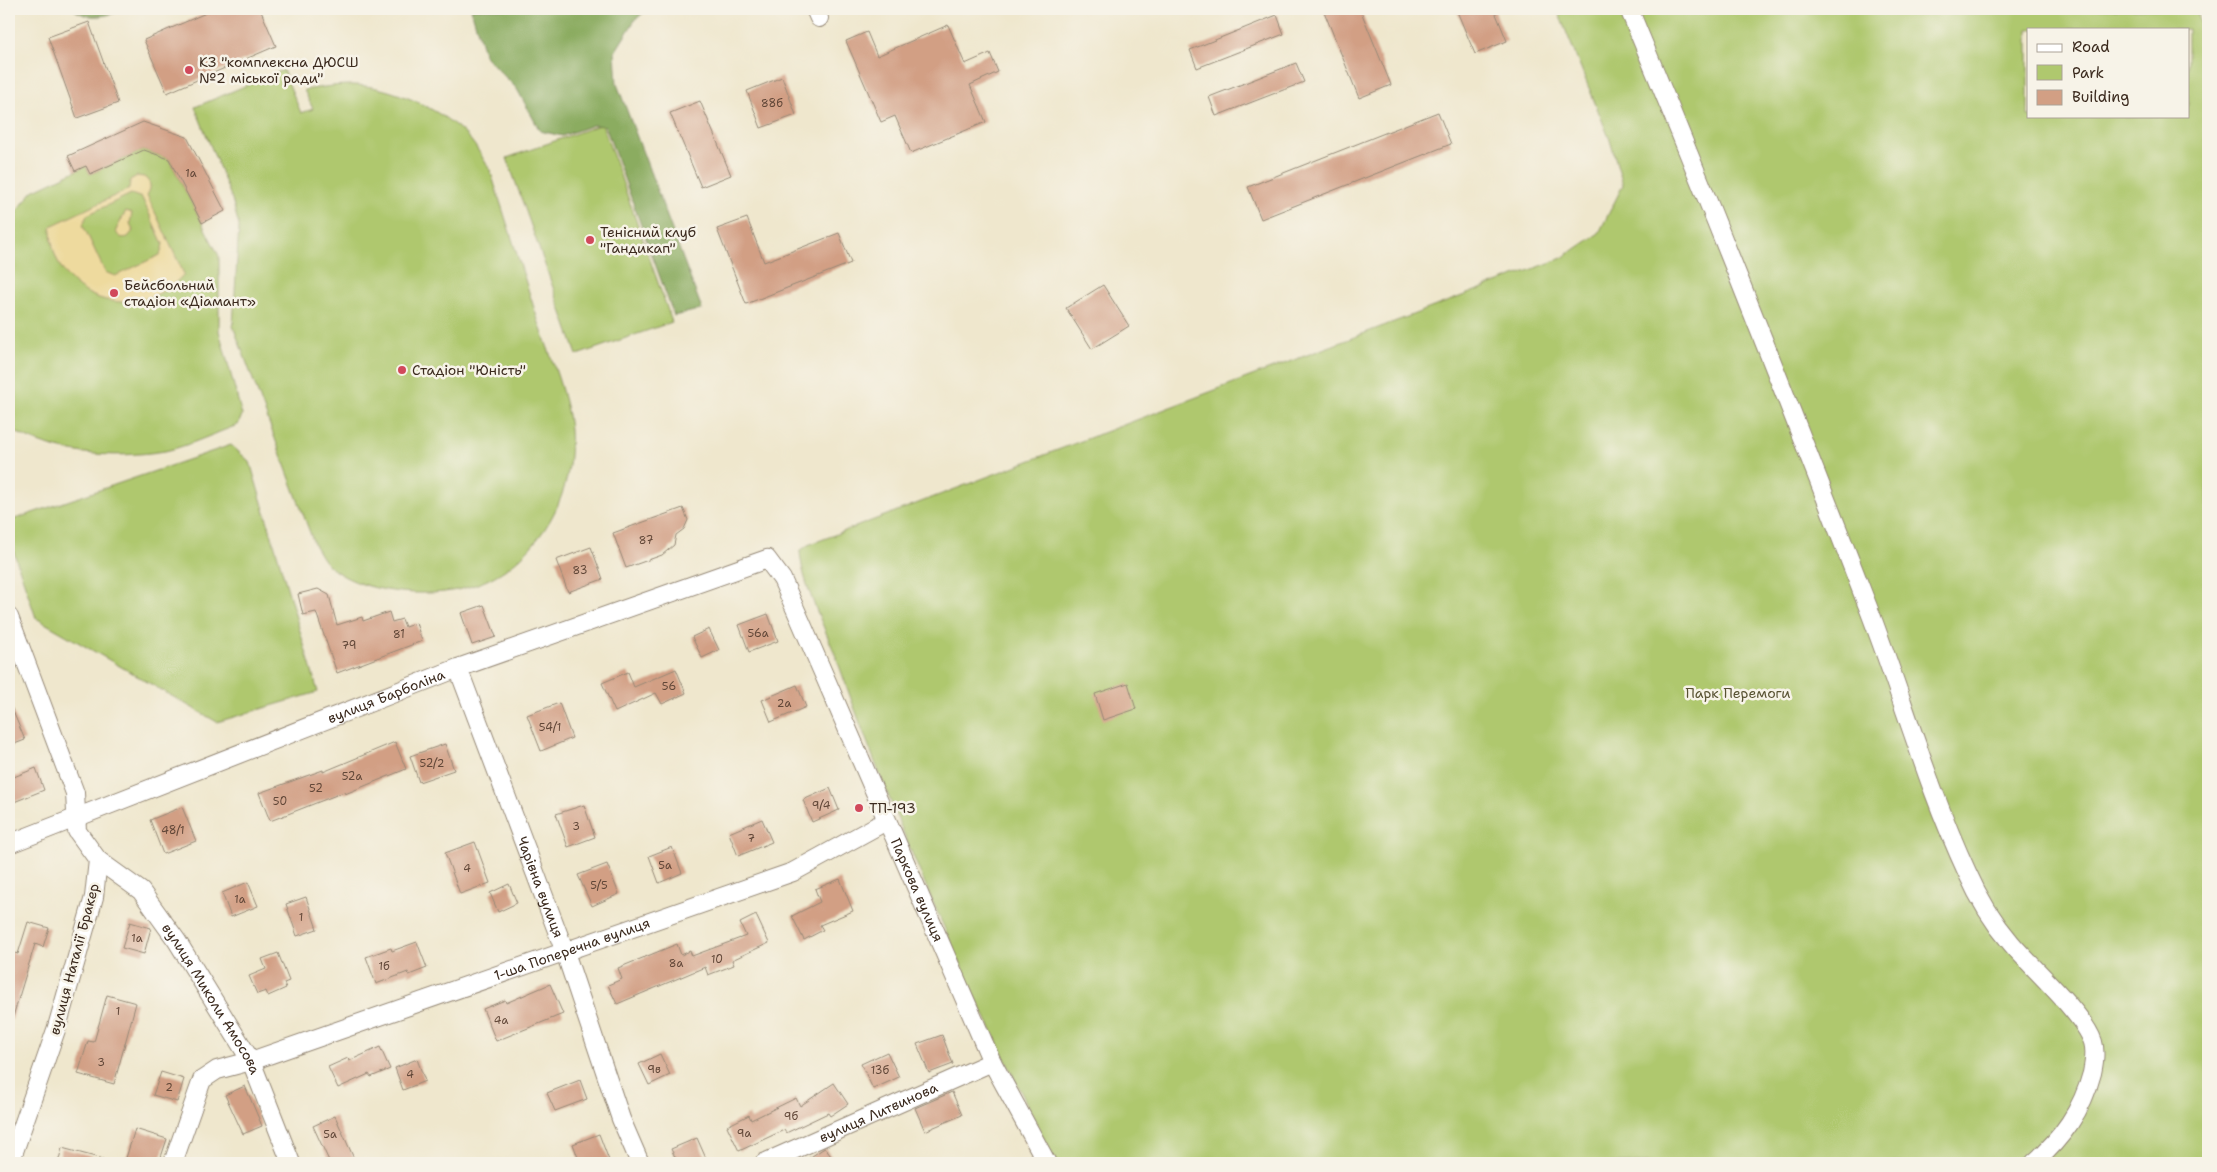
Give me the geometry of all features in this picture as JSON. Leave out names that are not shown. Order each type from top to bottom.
[{"type":"street","points":[[1629,9],[1755,315],[1892,670],[1934,793],[1967,873],[1986,908],[2010,941],[2082,1023],[2093,1042],[2095,1060],[2086,1096],[2071,1124],[2051,1148],[2034,1163]]},
{"type":"street","name":"вулиця Барболіна","points":[[9,844],[458,668],[767,559]]},
{"type":"street","name":"Паркова вулиця","points":[[767,559],[782,580],[802,622],[886,821],[992,1062],[1047,1163]]},
{"type":"street","points":[[9,617],[15,656],[75,793],[77,831],[98,860]]},
{"type":"street","name":"Чарівна вулиця","points":[[458,668],[565,952],[621,1119],[640,1163]]},
{"type":"street","name":"1-ша Поперечна вулиця","points":[[173,1163],[202,1080],[217,1070],[250,1061],[793,872],[886,821]]},
{"type":"street","name":"вулиця Миколи Амосова","points":[[98,860],[141,891],[177,941],[250,1061],[291,1163]]},
{"type":"street","name":"вулиця Наталії Бракер","points":[[10,1163],[57,1027],[94,896],[98,860]]},
{"type":"street","name":"вулиця Литвинова","points":[[764,1163],[992,1062]]},
{"type":"green space","points":[[73,9],[126,9],[112,14],[92,16],[79,13]]},
{"type":"green space","points":[[471,9],[648,9],[635,20],[615,52],[617,84],[702,309],[674,316],[605,126],[593,125],[562,136],[540,131],[517,89],[485,56]]},
{"type":"green space","name":"Парк Перемоги","points":[[1557,9],[2196,9],[2208,45],[2208,1163],[1056,1163],[968,981],[888,795],[835,654],[810,594],[800,551],[808,545],[1562,258],[1599,233],[1623,185],[1610,140]]},
{"type":"green space","name":"Стадіон \"Юність\"","points":[[283,70],[301,113],[313,109],[304,90],[351,85],[379,88],[418,102],[453,124],[471,141],[490,170],[562,390],[568,415],[570,452],[564,488],[550,521],[540,536],[518,560],[484,582],[444,592],[390,591],[362,584],[337,572],[325,562],[315,546],[233,326],[239,226],[232,199],[195,107]]},
{"type":"green space","name":"Тенісний клуб \"Гандикап\"","points":[[602,124],[672,322],[577,355],[507,158]]},
{"type":"green space","name":"Бейсбольний стадіон «Діамант»","points":[[144,150],[169,159],[219,256],[219,331],[242,415],[238,425],[193,443],[165,451],[105,455],[65,450],[45,445],[9,428],[9,221],[33,191],[86,166],[90,174]]},
{"type":"green space","points":[[231,445],[250,462],[318,692],[217,722],[36,618],[9,538],[9,521]]},
{"type":"sand","points":[[137,176],[144,177],[148,181],[150,188],[147,195],[184,274],[165,290],[143,299],[121,302],[99,298],[80,288],[64,273],[54,252],[51,226],[129,189],[130,180]],"holes":[[[131,194],[142,198],[163,244],[160,255],[115,276],[105,272],[83,225],[87,215]]]},
{"type":"sand","points":[[126,211],[132,213],[130,223],[133,231],[128,237],[122,238],[117,234],[116,230]]},
{"type":"building","name":"КЗ \"комплексна ДЮСШ №2 міської ради\"","points":[[215,9],[260,9],[276,46],[167,93],[144,40]]},
{"type":"building","points":[[1323,9],[1360,9],[1391,85],[1359,98]]},
{"type":"building","points":[[1456,9],[1494,9],[1507,41],[1475,54]]},
{"type":"building","points":[[1277,15],[1284,34],[1197,68],[1190,50]]},
{"type":"building","points":[[89,22],[118,103],[77,118],[48,37]]},
{"type":"building","points":[[948,25],[965,64],[990,53],[998,72],[970,85],[986,122],[911,153],[895,116],[881,122],[846,41],[867,32],[877,56]]},
{"type":"building","points":[[1296,63],[1304,82],[1216,116],[1209,97]]},
{"type":"building","points":[[782,77],[796,115],[761,128],[747,91]]},
{"type":"building","points":[[700,101],[731,175],[701,187],[670,113]]},
{"type":"building","points":[[1438,112],[1451,144],[1261,219],[1248,187]]},
{"type":"building","points":[[143,122],[187,137],[225,211],[202,223],[169,159],[144,150],[90,174],[86,166],[75,171],[68,156]]},
{"type":"building","points":[[747,218],[764,262],[839,233],[851,263],[746,304],[717,229]]},
{"type":"building","points":[[1103,285],[1129,326],[1092,349],[1066,308]]},
{"type":"building","points":[[683,508],[688,520],[684,529],[676,535],[674,545],[662,555],[626,568],[613,533]]},
{"type":"building","points":[[591,547],[603,579],[568,592],[556,560]]},
{"type":"building","points":[[318,589],[329,595],[337,625],[362,617],[363,621],[389,612],[392,622],[402,619],[405,627],[416,623],[422,641],[337,673],[316,612],[303,615],[298,594]]},
{"type":"building","points":[[484,605],[496,637],[472,645],[461,613]]},
{"type":"building","points":[[768,614],[778,641],[749,652],[739,625]]},
{"type":"building","points":[[709,629],[719,650],[702,658],[692,637]]},
{"type":"building","points":[[676,669],[686,693],[662,704],[656,693],[615,712],[602,683],[628,672],[634,687]]},
{"type":"building","points":[[1128,683],[1136,709],[1103,720],[1095,694]]},
{"type":"building","points":[[797,685],[806,707],[771,722],[762,700]]},
{"type":"building","points":[[9,702],[25,740],[9,746]]},
{"type":"building","points":[[559,703],[572,738],[541,751],[527,715]]},
{"type":"building","points":[[395,742],[406,769],[345,794],[344,792],[270,821],[259,793],[323,770],[323,772]]},
{"type":"building","points":[[445,744],[454,770],[419,782],[410,756]]},
{"type":"building","points":[[36,768],[44,790],[9,804],[9,779]]},
{"type":"building","points":[[830,788],[839,810],[812,822],[803,800]]},
{"type":"building","points":[[584,805],[595,837],[568,847],[556,814]]},
{"type":"building","points":[[182,807],[196,841],[163,854],[150,820]]},
{"type":"building","points":[[762,819],[772,842],[738,856],[729,833]]},
{"type":"building","points":[[475,842],[490,883],[460,894],[445,853]]},
{"type":"building","points":[[672,847],[682,873],[659,883],[649,856]]},
{"type":"building","points":[[607,864],[619,894],[592,906],[578,875]]},
{"type":"building","points":[[840,879],[853,911],[820,925],[823,930],[804,940],[792,916],[820,902],[815,889]]},
{"type":"building","points":[[248,882],[258,906],[231,917],[222,893]]},
{"type":"building","points":[[509,884],[517,903],[498,912],[490,893]]},
{"type":"building","points":[[306,897],[317,929],[297,936],[286,904]]},
{"type":"building","points":[[756,915],[769,943],[732,960],[734,965],[708,975],[705,967],[617,1004],[608,985],[622,979],[618,968],[677,944],[681,955],[690,951],[692,956],[746,936],[740,923]]},
{"type":"building","points":[[28,922],[49,928],[43,947],[35,944],[12,1020],[9,1019],[9,951],[18,954]]},
{"type":"building","points":[[130,922],[151,928],[144,954],[122,948]]},
{"type":"building","points":[[417,942],[427,968],[409,975],[408,972],[376,984],[366,957],[391,948],[392,951]]},
{"type":"building","points":[[278,953],[289,981],[284,983],[286,988],[268,996],[266,991],[257,994],[249,976],[266,969],[262,959]]},
{"type":"building","points":[[550,984],[563,1014],[496,1041],[483,1009],[505,1000],[506,1003]]},
{"type":"building","points":[[107,995],[136,1003],[114,1084],[78,1074],[88,1041],[94,1042]]},
{"type":"building","points":[[942,1035],[953,1064],[929,1073],[917,1044]]},
{"type":"building","points":[[380,1047],[390,1069],[371,1077],[369,1074],[338,1088],[328,1067],[348,1058],[349,1061]]},
{"type":"building","points":[[887,1052],[899,1077],[873,1089],[861,1064]]},
{"type":"building","points":[[660,1054],[670,1075],[649,1085],[639,1064]]},
{"type":"building","points":[[417,1059],[425,1081],[403,1090],[395,1068]]},
{"type":"building","points":[[161,1072],[184,1079],[177,1102],[153,1095]]},
{"type":"building","points":[[580,1080],[587,1099],[555,1111],[547,1093]]},
{"type":"building","points":[[834,1083],[848,1104],[830,1116],[828,1113],[786,1133],[784,1130],[739,1151],[727,1126],[749,1115],[751,1120],[796,1098],[800,1106]]},
{"type":"building","points":[[245,1086],[262,1126],[243,1134],[225,1095]]},
{"type":"building","points":[[952,1092],[962,1115],[925,1131],[915,1108]]},
{"type":"building","points":[[335,1116],[356,1163],[330,1163],[313,1126]]},
{"type":"building","points":[[135,1129],[167,1139],[159,1163],[145,1163],[126,1158]]},
{"type":"building","points":[[599,1134],[610,1163],[580,1163],[573,1144]]},
{"type":"building","points":[[697,1138],[708,1163],[678,1163],[671,1149]]},
{"type":"building","points":[[62,1148],[103,1159],[102,1163],[58,1163]]},
{"type":"building","points":[[825,1148],[836,1163],[801,1163],[823,1149]]},
{"type":"place","name":"КЗ \"комплексна ДЮСШ №2 міської ради\"","points":[[189,70]]},
{"type":"place","name":"Тенісний клуб \"Гандикап\"","points":[[590,240]]},
{"type":"place","name":"Бейсбольний стадіон «Діамант»","points":[[114,293]]},
{"type":"place","name":"Стадіон \"Юність\"","points":[[402,370]]},
{"type":"place","name":"ТП-193","points":[[859,808]]}]
